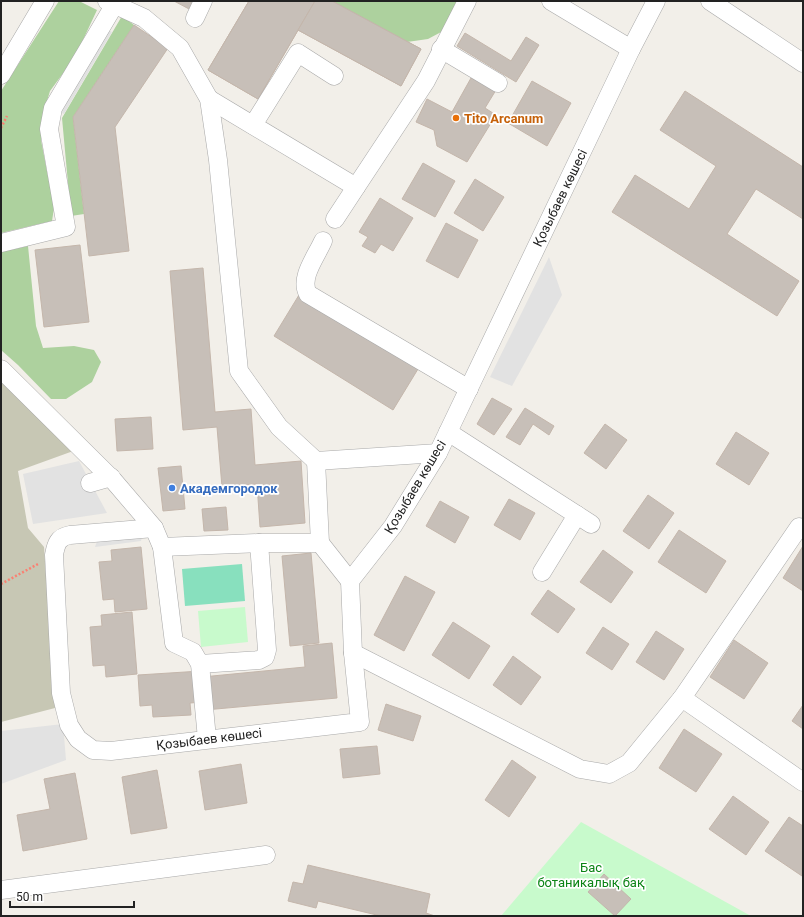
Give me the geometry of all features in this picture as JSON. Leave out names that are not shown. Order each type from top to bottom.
[{"type":"street","points":[[1,75],[45,1]]},
{"type":"street","points":[[195,18],[203,1]]},
{"type":"street","points":[[336,219],[426,81],[441,49],[467,1]]},
{"type":"street","points":[[551,1],[631,49]]},
{"type":"street","name":"Қозыбаев көшесі","points":[[54,555],[61,693],[69,725],[78,739],[93,750],[101,751],[207,740],[360,722],[350,581],[393,526],[438,453],[631,49],[656,1]]},
{"type":"street","points":[[710,1],[803,62]]},
{"type":"street","points":[[1,243],[66,227],[49,129],[53,108],[111,3],[144,18],[180,48],[209,99],[218,160],[239,371],[279,427],[316,461],[320,543],[350,581]]},
{"type":"street","points":[[441,49],[498,83]]},
{"type":"street","points":[[253,126],[298,53],[334,76]]},
{"type":"street","points":[[209,99],[356,187]]},
{"type":"street","points":[[324,241],[306,277],[304,287],[308,294],[469,389]]},
{"type":"street","points":[[1,369],[111,477],[154,528],[162,547],[174,643],[193,652],[200,664],[207,740]]},
{"type":"street","points":[[448,432],[584,519],[542,572]]},
{"type":"street","points":[[316,461],[438,453]]},
{"type":"street","points":[[90,483],[111,477]]},
{"type":"street","points":[[354,653],[580,769],[609,774],[629,764],[682,698],[799,527]]},
{"type":"street","points":[[54,555],[56,544],[63,536],[154,528]]},
{"type":"street","points":[[162,547],[259,543],[320,543]]},
{"type":"street","points":[[200,664],[259,660],[265,657],[267,650],[259,543]]},
{"type":"street","points":[[682,698],[803,782]]},
{"type":"street","points":[[1,890],[266,855]]},
{"type":"path","points":[[1,128],[7,116]]},
{"type":"path","points":[[1,584],[54,555]]},
{"type":"shaded area","points":[[103,27],[112,32],[64,114],[53,108]]},
{"type":"shaded area","points":[[549,257],[562,295],[512,386],[490,377]]},
{"type":"shaded area","points":[[1,377],[76,450],[18,471],[28,528],[44,547],[55,708],[1,722]]},
{"type":"shaded area","points":[[79,461],[107,513],[33,524],[23,474]]},
{"type":"shaded area","points":[[144,529],[141,541],[95,547],[100,533]]},
{"type":"shaded area","points":[[63,724],[66,760],[1,784],[1,731]]},
{"type":"green space","points":[[59,1],[79,1],[97,10],[75,57],[50,91],[44,111],[41,140],[54,208],[52,221],[1,233],[1,91]]},
{"type":"green space","points":[[332,1],[458,1],[443,31],[428,39],[407,42]]},
{"type":"green space","points":[[122,16],[134,25],[73,117],[84,214],[71,216],[62,118]]},
{"type":"green space","points":[[28,246],[36,326],[43,348],[74,346],[94,350],[101,362],[92,382],[66,399],[51,399],[1,350],[1,252]]},
{"type":"green space","points":[[242,564],[245,601],[185,606],[182,569]]},
{"type":"green space","points":[[245,607],[248,642],[201,647],[198,611]]},
{"type":"green space","name":"Бас ботаникалық бақ","points":[[581,822],[751,916],[501,916]]},
{"type":"building","points":[[174,1],[196,1],[191,10]]},
{"type":"building","points":[[249,1],[332,1],[421,49],[401,86],[298,30],[258,99],[208,70]]},
{"type":"building","points":[[249,1],[315,1],[258,99],[208,70]]},
{"type":"building","points":[[315,1],[332,1],[421,49],[401,86],[298,30]]},
{"type":"building","points":[[134,25],[168,48],[115,127],[129,251],[89,256],[73,117]]},
{"type":"building","points":[[465,33],[511,61],[526,37],[539,45],[516,82],[457,46]]},
{"type":"building","name":"Tito Arcanum","points":[[471,78],[496,90],[485,108],[496,115],[467,162],[437,146],[434,130],[416,122],[427,99],[452,112]]},
{"type":"building","points":[[532,81],[571,103],[547,146],[508,123]]},
{"type":"building","points":[[685,91],[803,167],[803,219],[756,189],[727,234],[799,281],[777,316],[612,212],[635,175],[689,209],[716,166],[660,130]]},
{"type":"building","points":[[423,163],[455,181],[435,217],[402,199]]},
{"type":"building","points":[[475,179],[504,197],[483,231],[454,213]]},
{"type":"building","points":[[380,198],[413,218],[393,251],[381,244],[375,253],[362,246],[368,237],[359,232]]},
{"type":"building","points":[[446,223],[478,240],[458,278],[426,261]]},
{"type":"building","points":[[80,245],[89,322],[44,327],[35,250]]},
{"type":"building","points":[[203,268],[215,412],[251,409],[255,465],[301,461],[305,523],[260,527],[257,484],[222,487],[217,427],[183,430],[170,271]]},
{"type":"building","points":[[299,295],[418,369],[393,410],[274,336]]},
{"type":"building","points":[[492,398],[512,409],[494,435],[477,424]]},
{"type":"building","points":[[525,408],[554,426],[549,435],[533,424],[520,445],[506,437]]},
{"type":"building","points":[[151,417],[153,449],[117,451],[115,419]]},
{"type":"building","points":[[605,424],[627,440],[606,469],[584,453]]},
{"type":"building","points":[[736,432],[769,453],[749,485],[716,464]]},
{"type":"building","name":"Академгородок","points":[[181,466],[185,509],[163,511],[158,468]]},
{"type":"building","points":[[648,495],[674,513],[649,549],[623,531]]},
{"type":"building","points":[[509,499],[535,513],[520,540],[494,525]]},
{"type":"building","points":[[440,501],[469,517],[455,543],[426,526]]},
{"type":"building","points":[[226,507],[228,530],[204,531],[202,509]]},
{"type":"building","points":[[679,530],[726,561],[706,593],[658,562]]},
{"type":"building","points":[[803,546],[803,591],[783,578]]},
{"type":"building","points":[[141,547],[147,609],[115,612],[114,599],[103,600],[99,562],[112,561],[111,550]]},
{"type":"building","points":[[603,550],[633,572],[611,603],[580,582]]},
{"type":"building","points":[[311,553],[319,643],[290,646],[282,556]]},
{"type":"building","points":[[405,576],[435,592],[404,651],[374,635]]},
{"type":"building","points":[[548,590],[575,609],[558,633],[531,614]]},
{"type":"building","points":[[132,612],[137,674],[106,677],[105,665],[93,666],[90,627],[102,626],[101,615]]},
{"type":"building","points":[[453,622],[490,646],[469,679],[432,655]]},
{"type":"building","points":[[603,627],[629,644],[612,670],[586,653]]},
{"type":"building","points":[[656,631],[684,649],[664,680],[636,662]]},
{"type":"building","points":[[734,640],[768,663],[744,699],[710,677]]},
{"type":"building","points":[[332,643],[337,698],[205,710],[202,677],[305,667],[303,646]]},
{"type":"building","points":[[513,656],[541,677],[521,705],[493,685]]},
{"type":"building","points":[[201,671],[203,702],[190,703],[191,715],[153,717],[152,705],[140,706],[138,675]]},
{"type":"building","points":[[386,704],[421,716],[413,741],[378,730]]},
{"type":"building","points":[[803,705],[803,729],[792,721]]},
{"type":"building","points":[[684,729],[722,754],[696,792],[659,768]]},
{"type":"building","points":[[377,746],[380,774],[343,778],[340,749]]},
{"type":"building","points":[[512,760],[536,777],[509,817],[485,800]]},
{"type":"building","points":[[241,764],[247,803],[205,810],[199,771]]},
{"type":"building","points":[[157,770],[167,828],[131,834],[122,777]]},
{"type":"building","points":[[75,773],[87,839],[23,851],[17,815],[50,809],[44,779]]},
{"type":"building","points":[[733,796],[769,822],[746,855],[709,829]]},
{"type":"building","points":[[789,817],[803,826],[802,876],[765,851]]},
{"type":"building","points":[[308,865],[430,894],[426,913],[435,916],[381,916],[318,901],[316,908],[288,901],[293,882],[303,884]]},
{"type":"building","points":[[604,874],[631,899],[615,916],[588,892]]},
{"type":"place","name":"Tito Arcanum","points":[[456,118]]},
{"type":"place","name":"Академгородок","points":[[172,488]]}]
